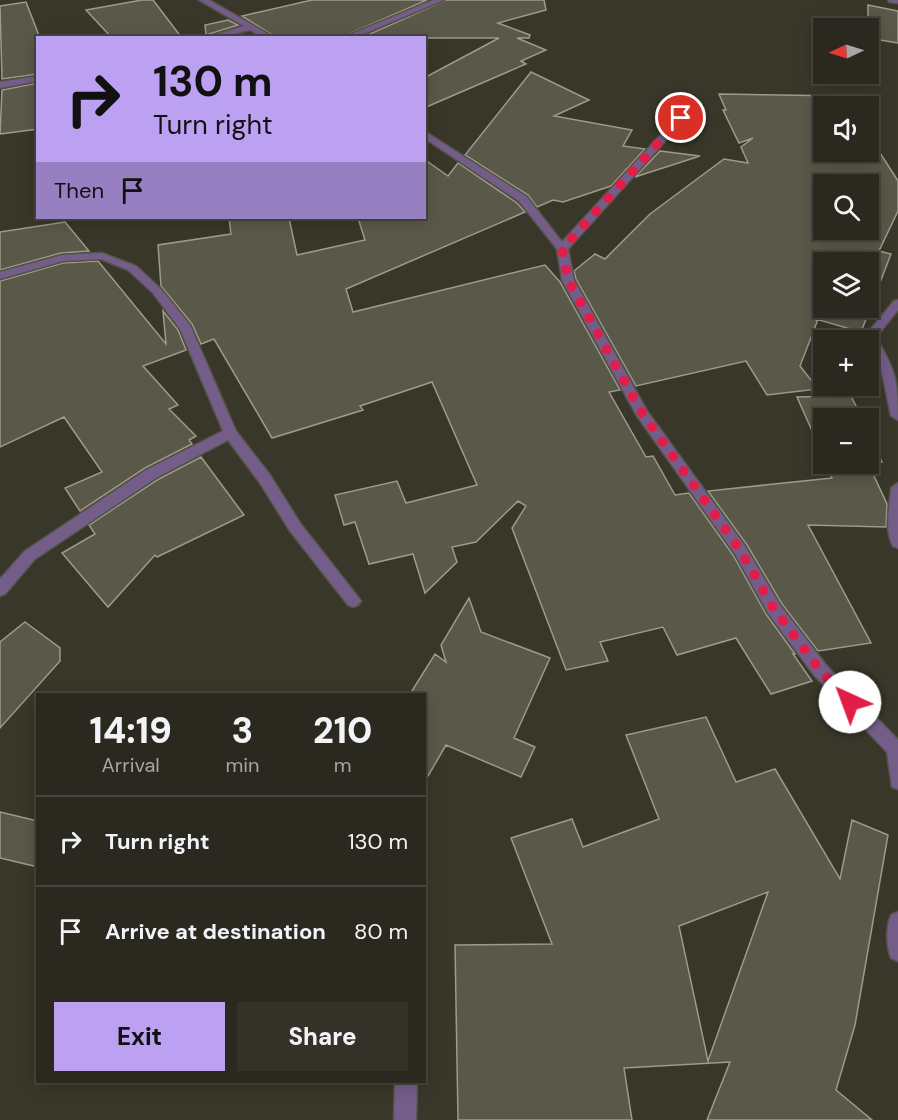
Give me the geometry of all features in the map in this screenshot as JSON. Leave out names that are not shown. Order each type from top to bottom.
[{"type":"street","points":[[203,0],[267,36]]},
{"type":"street","points":[[351,36],[441,0]]},
{"type":"street","points":[[892,0],[898,1]]},
{"type":"street","points":[[216,36],[250,27]]},
{"type":"street","points":[[0,85],[36,78]]},
{"type":"street","points":[[562,249],[681,118]]},
{"type":"street","points":[[426,135],[523,200],[562,249],[568,280],[642,413],[740,550],[780,618],[820,670],[895,749],[898,781]]},
{"type":"street","points":[[0,276],[62,258],[102,256],[132,268],[157,291],[186,328],[230,433],[265,479],[296,527],[353,601]]},
{"type":"street","points":[[898,303],[870,337],[887,368],[898,416]]},
{"type":"street","points":[[0,590],[30,555],[39,548],[150,474],[230,433]]},
{"type":"street","points":[[898,488],[896,528],[898,542]]},
{"type":"street","points":[[898,922],[898,951]]},
{"type":"street","points":[[405,1120],[406,1083]]},
{"type":"building","points":[[153,0],[180,36],[110,36],[86,10]]},
{"type":"building","points":[[312,0],[427,0],[345,36],[274,36],[242,16]]},
{"type":"building","points":[[446,0],[544,0],[546,10],[498,23],[530,35],[529,38],[517,38],[546,50],[521,61],[526,64],[426,107],[426,77],[499,38],[365,36]]},
{"type":"building","points":[[26,2],[38,33],[36,36],[36,74],[2,79],[0,6]]},
{"type":"building","points":[[868,5],[898,11],[898,43],[879,40],[879,18],[868,18]]},
{"type":"building","points":[[228,20],[238,25],[206,35],[205,25]]},
{"type":"building","points":[[531,72],[589,100],[554,116],[632,130],[623,146],[645,149],[611,186],[563,202],[553,200],[537,207],[528,195],[465,155]]},
{"type":"building","points":[[36,83],[36,129],[0,134],[2,90]]},
{"type":"building","points":[[719,94],[845,96],[813,96],[813,162],[879,162],[879,151],[898,181],[898,211],[879,251],[891,254],[879,285],[879,252],[813,252],[813,318],[866,318],[862,330],[816,319],[817,322],[800,366],[813,383],[813,390],[767,395],[746,361],[636,386],[576,279],[574,271],[595,254],[605,259],[650,214],[724,159],[748,163],[741,147],[753,138],[739,143],[723,110],[726,110]]},
{"type":"building","points":[[660,151],[700,156],[635,177]]},
{"type":"building","points":[[426,160],[448,176],[458,163],[517,203],[525,212],[346,289],[353,312],[545,265],[560,282],[620,390],[609,392],[646,457],[653,456],[675,495],[689,493],[733,555],[766,614],[812,681],[771,694],[736,638],[677,655],[663,627],[600,642],[608,661],[566,670],[512,528],[526,506],[518,501],[476,542],[452,547],[457,562],[425,593],[413,554],[369,564],[355,522],[344,525],[335,495],[397,481],[406,503],[477,485],[432,382],[360,406],[363,410],[272,438],[214,339],[201,344],[192,324],[161,286],[158,245],[231,234],[229,219],[289,219],[297,255],[365,240],[358,219],[426,219]]},
{"type":"building","points":[[65,222],[89,251],[61,253],[0,270],[0,232]]},
{"type":"building","points":[[98,261],[166,344],[163,311],[178,330],[186,350],[143,366],[178,405],[169,409],[196,436],[189,440],[192,444],[145,468],[80,511],[65,488],[102,472],[64,417],[0,447],[0,281],[63,263]]},
{"type":"building","points":[[851,396],[857,408],[813,408],[813,433],[797,397]]},
{"type":"building","points":[[201,457],[244,515],[157,557],[155,555],[108,607],[62,553],[95,534],[89,525],[157,480]]},
{"type":"building","points":[[830,474],[873,474],[887,504],[886,527],[808,525],[871,643],[818,651],[782,604],[747,545],[708,491],[832,478]]},
{"type":"building","points":[[469,598],[481,632],[550,658],[514,738],[535,747],[521,777],[446,745],[426,780],[426,693],[411,693],[435,654],[446,662],[441,645]]},
{"type":"building","points":[[25,622],[60,648],[60,661],[0,728],[0,642]]},
{"type":"building","points":[[706,717],[736,782],[775,769],[840,879],[852,820],[888,835],[855,1025],[836,1090],[872,1120],[707,1120],[730,1062],[624,1068],[632,1120],[458,1120],[455,945],[552,944],[511,838],[572,819],[583,847],[659,819],[626,735]],"holes":[[[768,892],[708,1061],[679,926]]]},
{"type":"building","points":[[0,812],[36,821],[36,867],[0,858]]},
{"type":"route","points":[[681,118],[562,249],[568,280],[642,413],[740,550],[774,609],[820,670],[850,702]]}]
